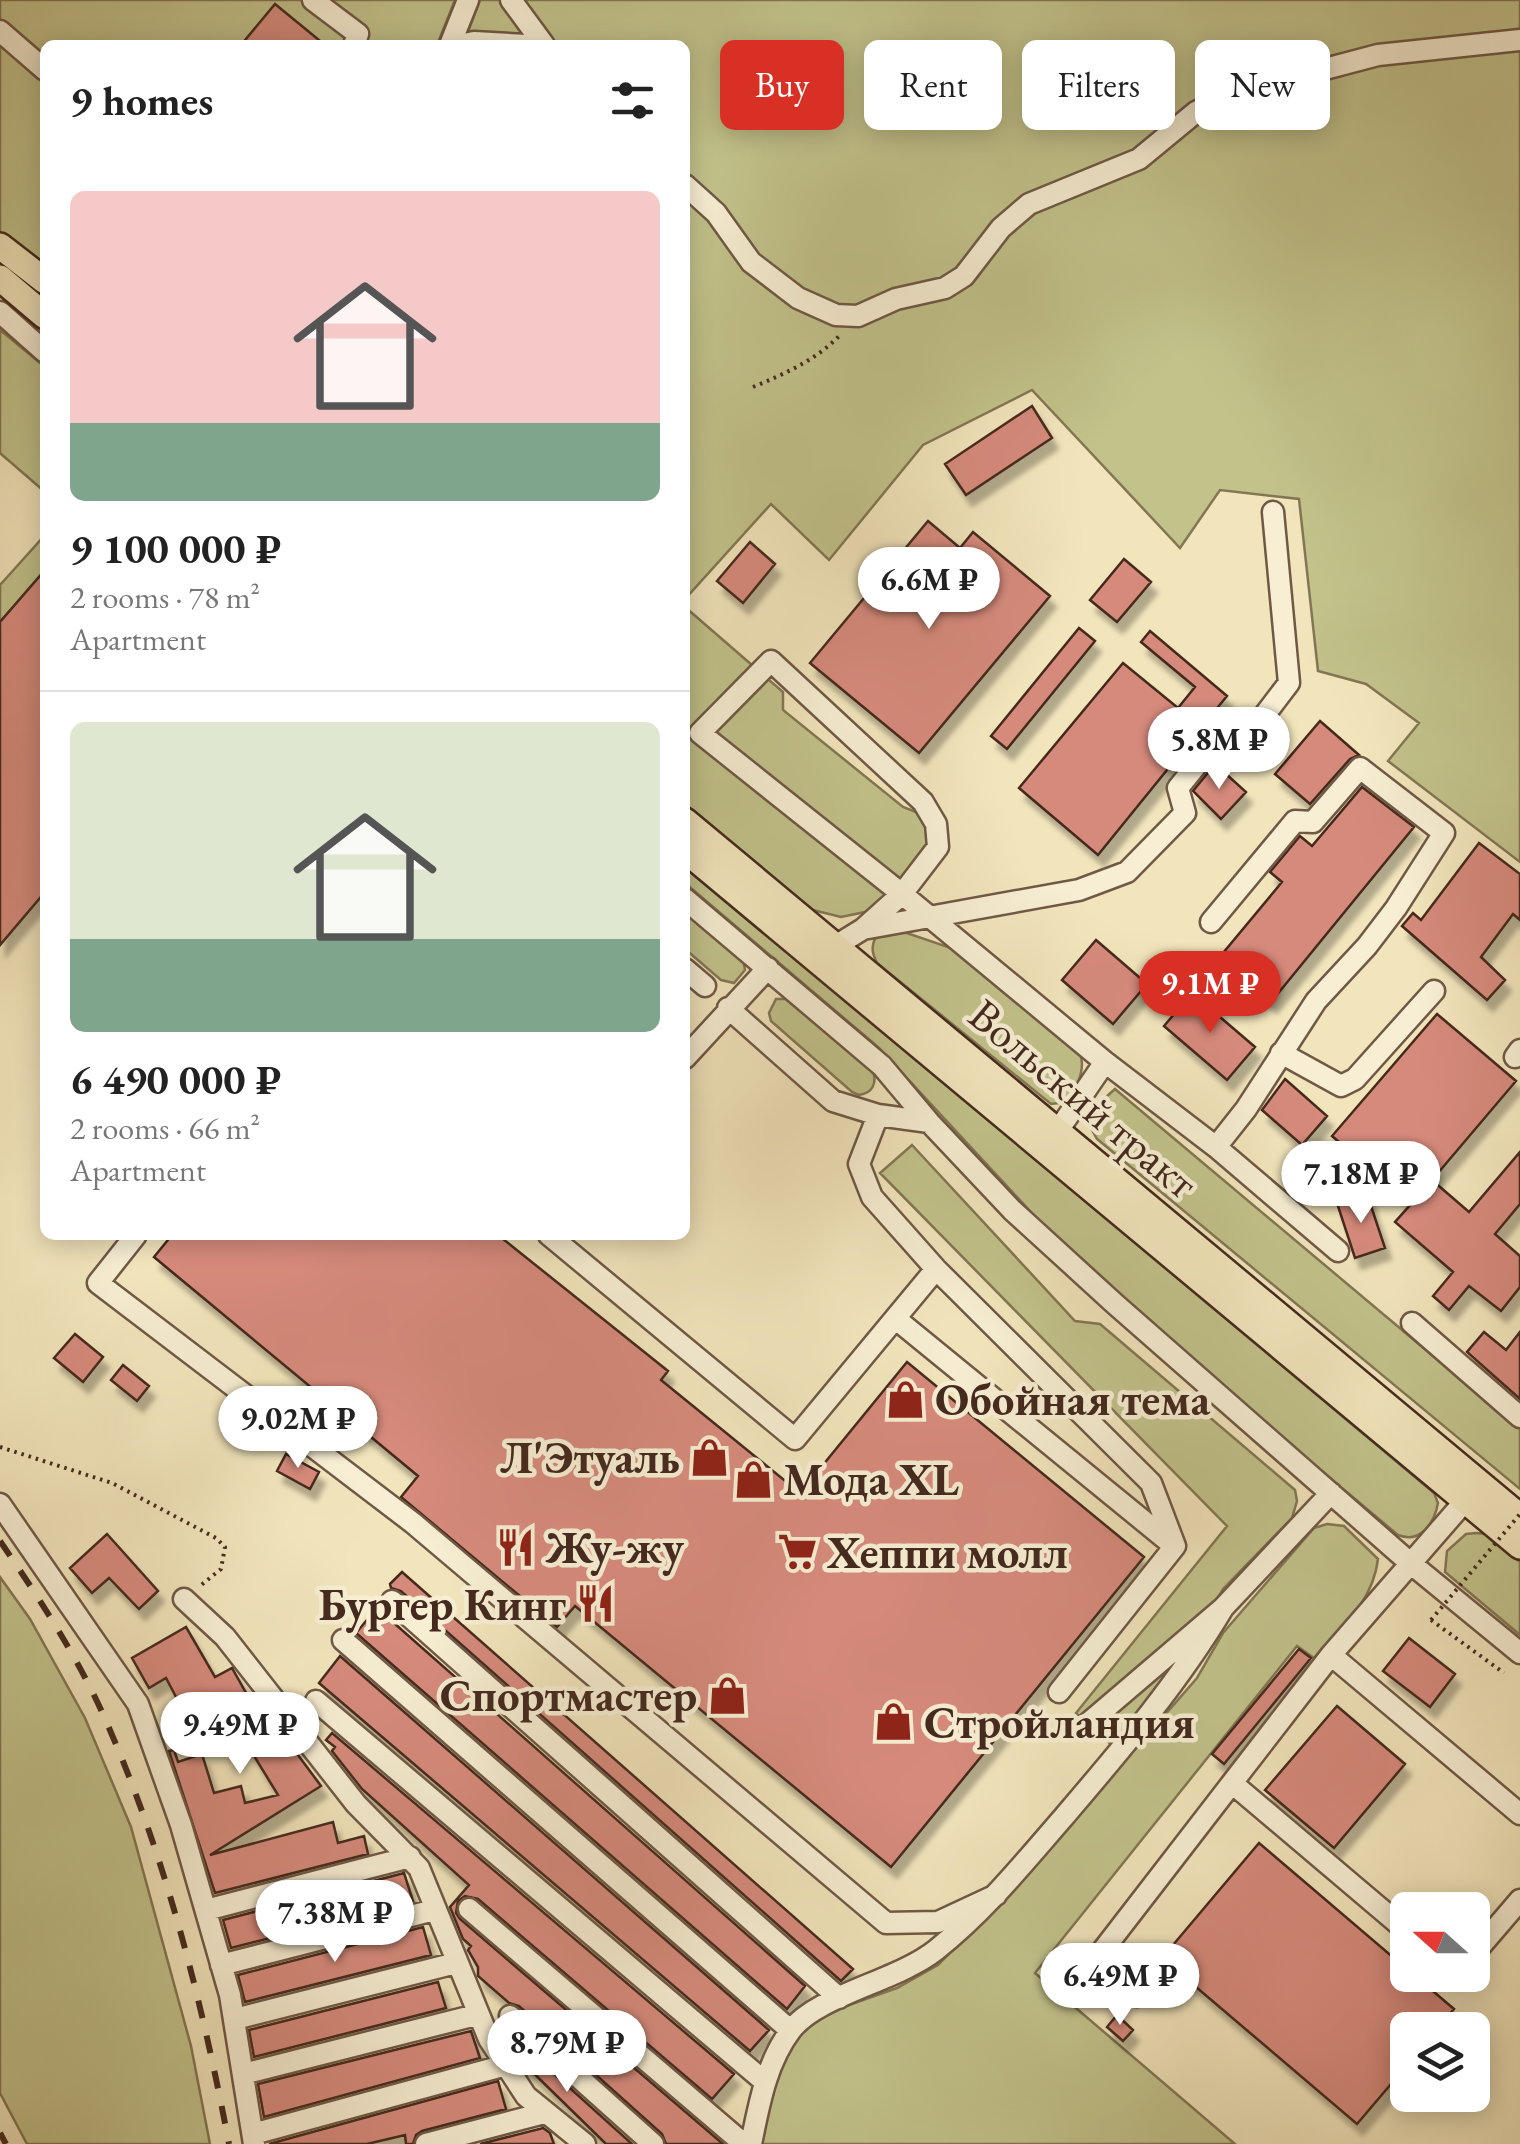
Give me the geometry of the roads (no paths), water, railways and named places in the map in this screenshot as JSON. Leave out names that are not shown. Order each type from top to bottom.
[{"type":"main road","points":[[0,246],[40,277]]},
{"type":"main road","points":[[0,278],[40,312]]},
{"type":"main road","name":"Вольский тракт","points":[[690,825],[1520,1516]]},
{"type":"main road","name":"Вольский тракт","points":[[690,854],[1520,1546]]},
{"type":"street","points":[[313,0],[358,34],[356,40]]},
{"type":"street","points":[[452,40],[468,0]]},
{"type":"street","points":[[511,0],[540,40]]},
{"type":"street","points":[[0,31],[40,66]]},
{"type":"street","points":[[690,190],[716,213],[751,262],[798,298],[836,314],[858,316],[896,299],[944,288],[964,276],[1001,228],[1029,204],[1139,159],[1196,112],[1234,93],[1378,55],[1520,40]]},
{"type":"street","points":[[0,312],[40,348]]},
{"type":"street","points":[[864,929],[1079,890],[1127,872],[1185,813],[1178,788],[1208,751],[1244,742],[1289,683],[1272,512]]},
{"type":"street","points":[[836,945],[864,929],[902,894],[938,847],[936,824],[923,802],[771,661],[700,733],[902,894],[933,918],[1338,1251]]},
{"type":"street","points":[[1212,922],[1295,821],[1313,822],[1360,768],[1444,833],[1396,908],[1368,946],[1316,1002],[1216,1148]]},
{"type":"street","points":[[690,903],[882,1066],[1012,1210],[1409,1562],[1520,1653]]},
{"type":"street","points":[[690,1052],[768,968]]},
{"type":"street","points":[[690,973],[704,986]]},
{"type":"street","points":[[1281,1054],[1341,1086],[1355,1079],[1434,991]]},
{"type":"street","points":[[728,1008],[833,1101],[878,1115],[929,1122]]},
{"type":"street","points":[[1058,1132],[1105,1062]]},
{"type":"street","points":[[878,1115],[859,1164],[872,1197],[936,1269],[1151,1483],[1175,1546]]},
{"type":"street","points":[[132,1240],[98,1282],[413,1524],[886,1923],[938,1922],[996,1895]]},
{"type":"street","points":[[555,1240],[795,1439],[936,1269]]},
{"type":"street","points":[[896,1319],[1175,1546]]},
{"type":"street","points":[[1412,1323],[1520,1417]]},
{"type":"street","points":[[1086,1725],[1224,1608],[1331,1493]]},
{"type":"street","points":[[1137,1996],[1093,1963],[1331,1655],[1465,1500]]},
{"type":"street","points":[[0,1504],[138,1704],[181,1825],[235,2019],[253,2139],[506,2065]]},
{"type":"street","points":[[1060,1692],[1175,1546]]},
{"type":"street","points":[[184,1599],[225,1638],[356,1804],[420,1868],[476,2015],[526,2096],[584,2144]]},
{"type":"street","points":[[392,1601],[840,1998]]},
{"type":"street","points":[[469,1910],[748,2144],[765,2082],[790,2030],[809,2012],[874,1985],[934,1952],[996,1895],[1140,1728],[1190,1664],[1224,1608]]},
{"type":"street","points":[[343,1640],[790,2030]]},
{"type":"street","points":[[1331,1655],[1520,1814]]},
{"type":"street","points":[[316,1701],[765,2082]]},
{"type":"street","points":[[1232,1783],[1390,1917]]},
{"type":"street","points":[[206,1910],[410,1857]]},
{"type":"street","points":[[1490,1935],[1520,1900]]},
{"type":"street","points":[[220,1965],[434,1910]]},
{"type":"street","points":[[235,2019],[456,1963]]},
{"type":"street","points":[[243,2074],[476,2015]]},
{"type":"street","points":[[510,2016],[653,2144]]},
{"type":"street","points":[[426,2144],[544,2113]]},
{"type":"railway","points":[[0,1541],[79,1667],[124,1764],[178,1924],[229,2144]]},
{"type":"railway","points":[[0,2133],[6,2144]]},
{"type":"place","name":"Обойная тема","points":[[905,1399]]},
{"type":"place","name":"Л'Этуаль","points":[[710,1457]]},
{"type":"place","name":"Мода XL","points":[[753,1479]]},
{"type":"place","name":"Жу-жу","points":[[516,1547]]},
{"type":"place","name":"Хеппи молл","points":[[797,1552]]},
{"type":"place","name":"Бургер Кинг","points":[[596,1604]]},
{"type":"place","name":"Спортмастер","points":[[727,1695]]},
{"type":"place","name":"Стройландия","points":[[894,1722]]}]
